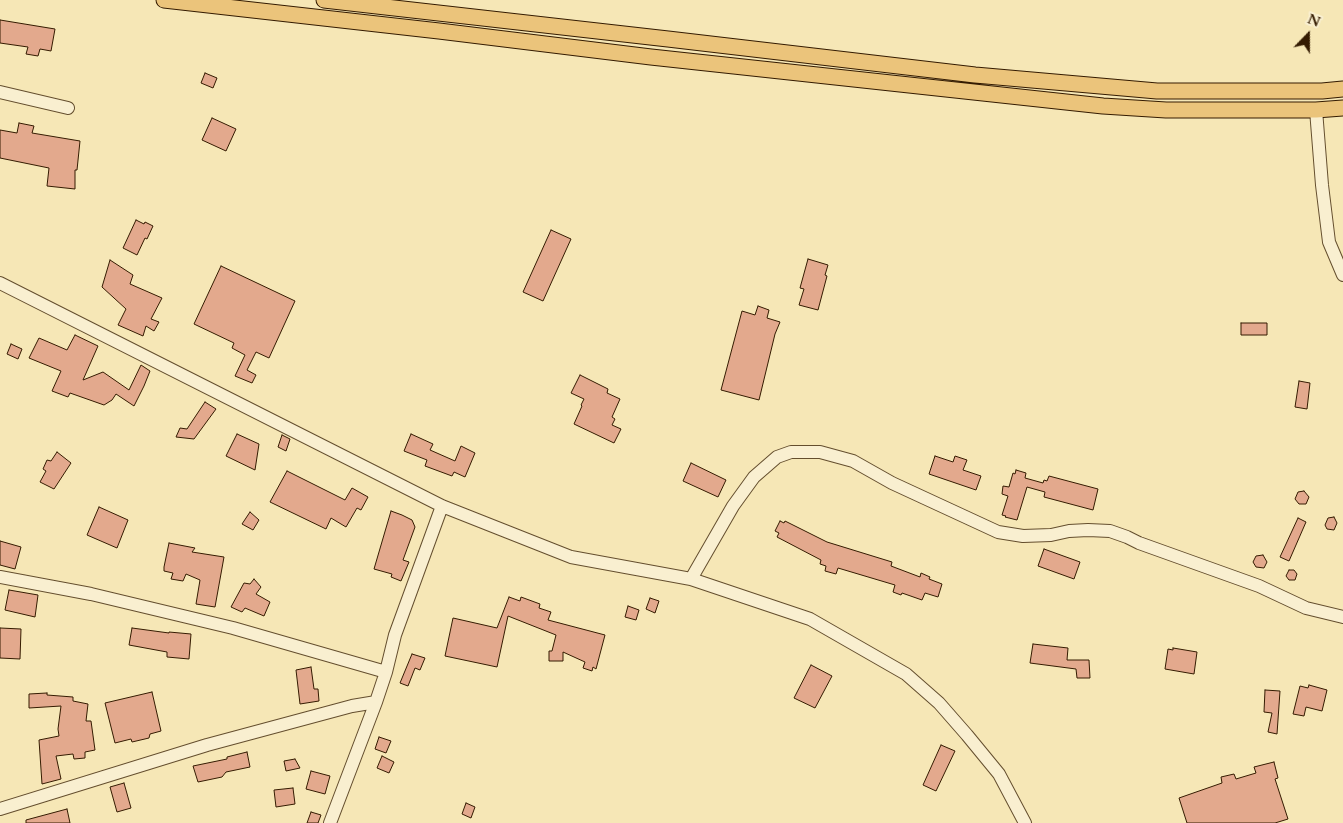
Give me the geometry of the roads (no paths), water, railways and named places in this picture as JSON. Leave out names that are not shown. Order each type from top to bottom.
[{"type":"main road","points":[[164,0],[439,30],[690,61],[1104,106],[1166,110],[1316,110],[1343,108]]},
{"type":"main road","points":[[324,0],[975,75],[1157,91],[1322,91],[1343,89]]},
{"type":"street","points":[[0,92],[68,108]]},
{"type":"street","points":[[1316,110],[1329,242],[1343,275]]},
{"type":"street","points":[[0,282],[442,506],[571,557],[691,579],[810,619],[906,674],[939,703],[999,774],[1025,823]]},
{"type":"street","points":[[691,579],[733,506],[754,477],[777,457],[791,452],[820,452],[853,461],[892,483],[998,532],[1023,536],[1051,535],[1069,531],[1110,531],[1259,586],[1306,608],[1343,617]]},
{"type":"street","points":[[330,823],[376,702],[395,635],[442,506]]},
{"type":"street","points":[[0,577],[91,594],[233,628],[386,672]]},
{"type":"street","points":[[0,809],[207,745],[352,706],[376,702]]}]
